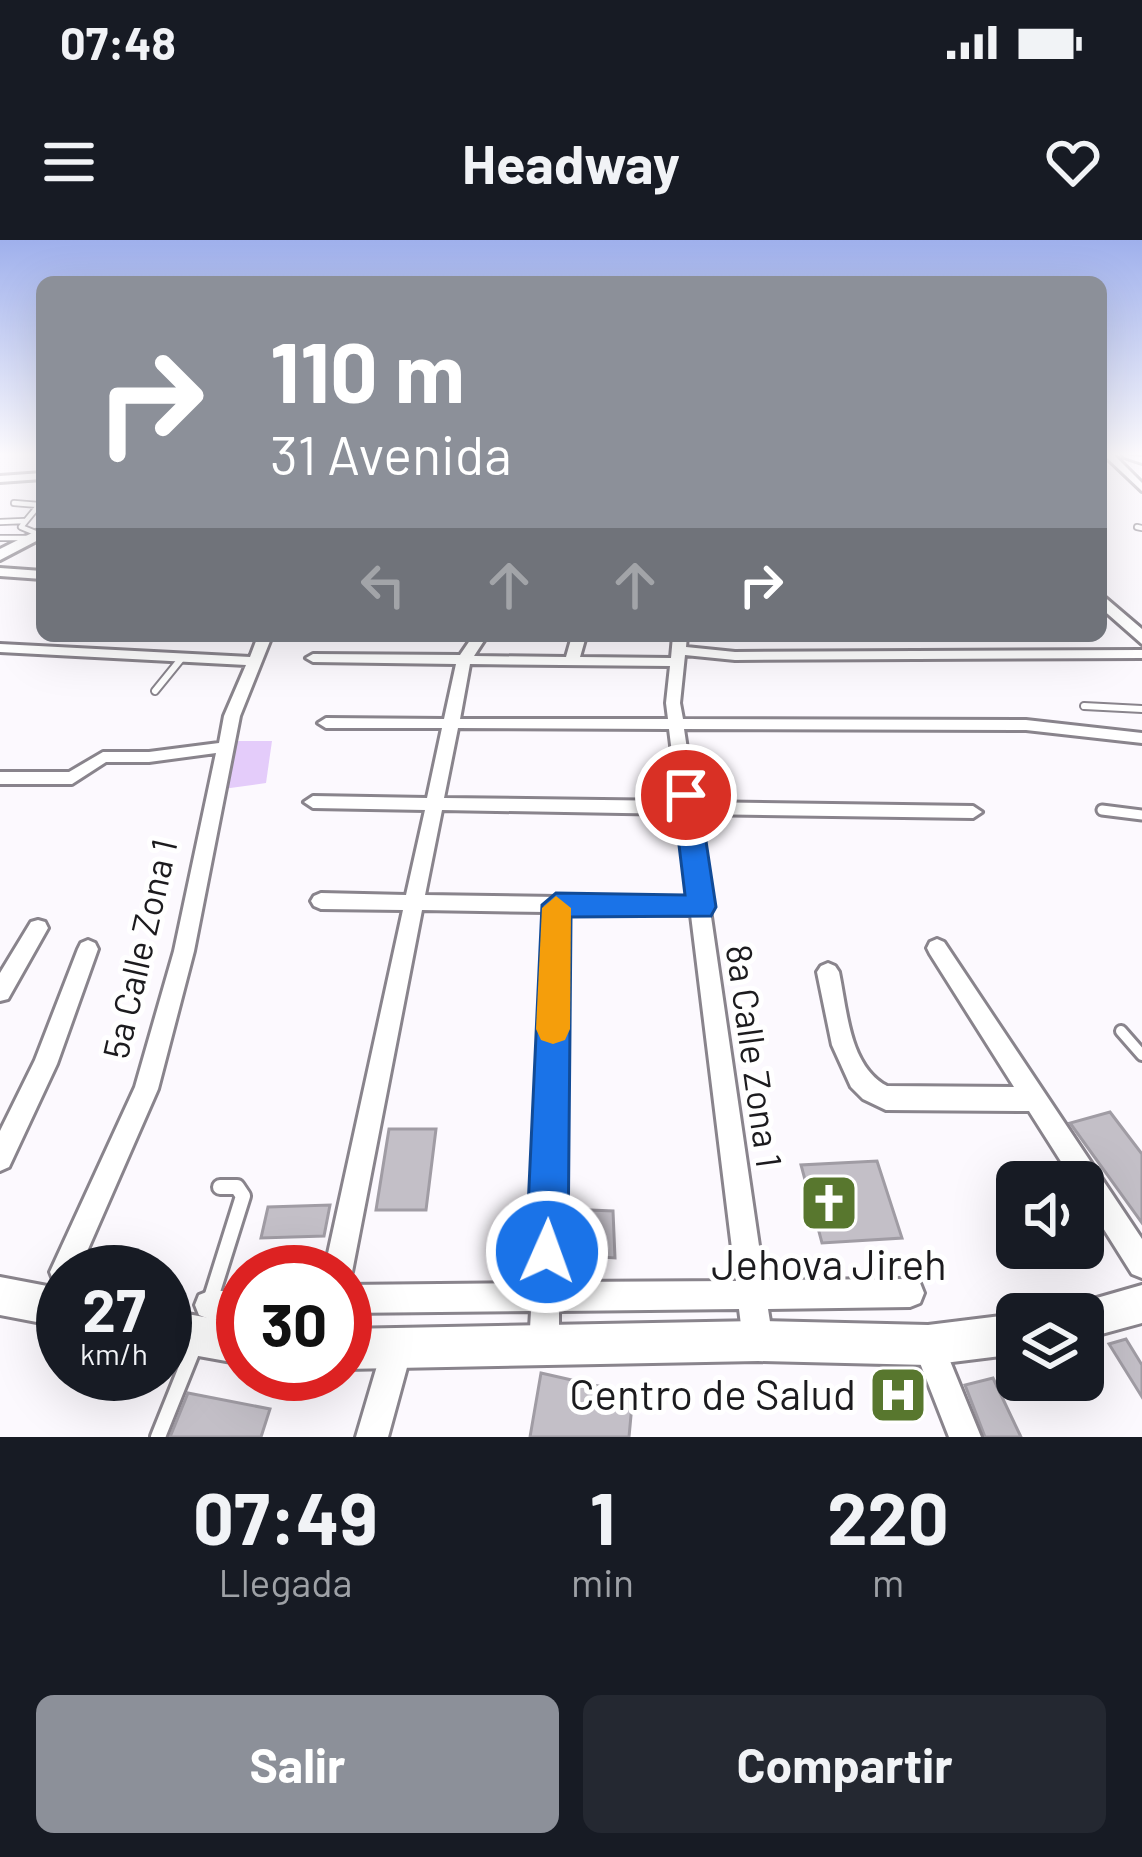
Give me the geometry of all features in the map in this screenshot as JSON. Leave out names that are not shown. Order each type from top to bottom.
[{"type":"street","points":[[0,572],[36,575]]},
{"type":"street","points":[[1107,607],[1141,641]]},
{"type":"street","points":[[313,658],[571,662],[677,650],[735,656],[1141,641]]},
{"type":"street","name":"5a Calle Zona 1","points":[[63,1245],[146,1089],[188,935],[225,747],[263,642]]},
{"type":"street","points":[[344,1245],[464,660],[476,642]]},
{"type":"street","points":[[571,662],[577,642]]},
{"type":"street","points":[[0,648],[255,661]]},
{"type":"street","name":"8a Calle Zona 1","points":[[677,650],[676,727],[758,1341]]},
{"type":"street","points":[[326,723],[1046,726],[1142,738]]},
{"type":"street","points":[[0,778],[71,778],[103,757],[161,756],[225,747]]},
{"type":"street","points":[[313,802],[974,812]]},
{"type":"street","points":[[321,901],[701,907]]},
{"type":"street","points":[[544,1346],[556,905]]},
{"type":"street","points":[[0,992],[38,928]]},
{"type":"street","points":[[937,948],[1142,1264]]},
{"type":"street","points":[[0,1158],[44,1064],[88,950]]},
{"type":"street","points":[[828,972],[855,1074],[865,1089],[886,1098],[1036,1099]]},
{"type":"street","points":[[372,1298],[910,1293]]},
{"type":"street","points":[[1104,1314],[1142,1304]]},
{"type":"street","points":[[372,1349],[758,1341],[928,1345],[996,1337]]},
{"type":"street","points":[[928,1345],[965,1437]]},
{"type":"street","points":[[372,1437],[397,1349]]},
{"type":"lane","points":[[0,522],[19,538],[35,511]]},
{"type":"lane","points":[[155,691],[182,659]]},
{"type":"lane","points":[[1084,706],[1142,709]]},
{"type":"lane","points":[[1102,811],[1142,815]]},
{"type":"lane","points":[[1121,1031],[1142,1055]]},
{"type":"lane","points":[[192,1322],[243,1196],[237,1187],[220,1187]]},
{"type":"lane","points":[[158,1437],[169,1401]]},
{"type":"shaded area","points":[[234,741],[272,741],[266,783],[223,789]]},
{"type":"building","points":[[1110,1112],[1142,1154],[1142,1223],[1104,1170],[1104,1161],[1097,1161],[1070,1123]]},
{"type":"building","points":[[389,1129],[436,1129],[426,1210],[376,1210]]},
{"type":"building","points":[[877,1161],[902,1238],[822,1243],[801,1165]]},
{"type":"building","points":[[330,1205],[324,1236],[261,1238],[268,1207]]},
{"type":"building","points":[[566,1209],[613,1211],[615,1258],[571,1255],[565,1247]]},
{"type":"building","points":[[1126,1339],[1142,1365],[1142,1397],[1109,1344]]},
{"type":"building","points":[[541,1373],[633,1394],[629,1437],[530,1437]]},
{"type":"building","points":[[993,1378],[996,1401],[1004,1401],[1021,1437],[985,1437],[965,1385]]},
{"type":"building","points":[[192,1394],[270,1409],[261,1437],[170,1437]]},
{"type":"slow traffic","points":[[553,1029],[556,908]]},
{"type":"place","name":"Jehova Jireh","points":[[829,1203]]},
{"type":"place","name":"Centro de Salud","points":[[898,1395]]},
{"type":"route","points":[[547,1252],[556,905],[701,907],[686,795]]}]
